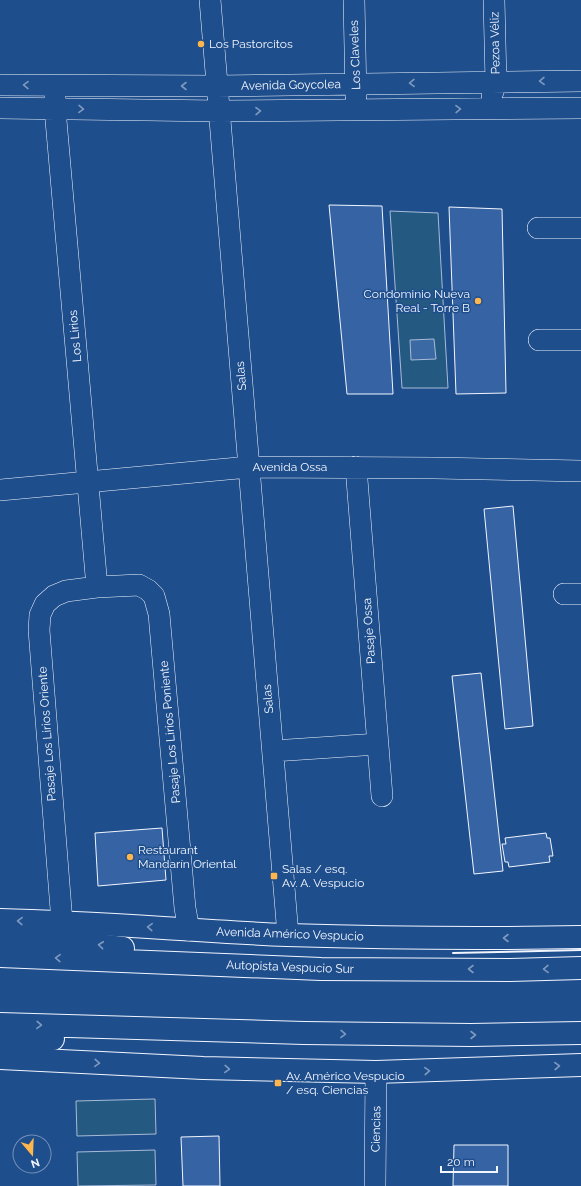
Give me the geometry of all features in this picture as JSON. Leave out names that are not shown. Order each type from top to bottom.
[{"type":"main road","name":"Avenida Américo Vespucio","points":[[0,920],[62,922],[288,935],[467,938],[581,937]]},
{"type":"main road","points":[[0,934],[321,969]]},
{"type":"main road","name":"Autopista Vespucio Sur","points":[[0,956],[321,969],[510,970],[581,968]]},
{"type":"main road","points":[[0,1024],[304,1033],[471,1035],[581,1033]]},
{"type":"main road","points":[[0,1041],[304,1033]]},
{"type":"main road","points":[[0,1058],[203,1068],[376,1072],[581,1065]]},
{"type":"street","name":"Salas","points":[[210,0],[288,935]]},
{"type":"street","name":"Los Claveles","points":[[354,0],[357,110]]},
{"type":"street","name":"Pezoa Véliz","points":[[488,108],[496,82],[494,0]]},
{"type":"street","name":"Avenida Goycolea","points":[[0,85],[217,86],[581,80]]},
{"type":"street","name":"Los Lirios","points":[[55,86],[55,109],[97,587]]},
{"type":"street","name":"Avenida Goycolea","points":[[0,108],[219,111],[581,108]]},
{"type":"street","points":[[538,228],[581,228]]},
{"type":"street","points":[[539,340],[581,340]]},
{"type":"street","name":"Avenida Ossa","points":[[0,490],[249,467],[356,467],[581,471]]},
{"type":"street","name":"Pasaje Ossa","points":[[356,467],[382,796]]},
{"type":"street","name":"Pasaje Los Lirios Poniente","points":[[97,587],[139,585],[148,590],[154,596],[157,604],[185,908],[189,930]]},
{"type":"street","name":"Pasaje Los Lirios Oriente","points":[[62,922],[39,630],[40,615],[45,604],[54,596],[66,591],[97,587]]},
{"type":"street","points":[[273,751],[378,744]]},
{"type":"street","name":"Ciencias","points":[[375,1186],[376,1072]]},
{"type":"shaded area","points":[[390,211],[438,213],[448,388],[402,388]]},
{"type":"shaded area","points":[[434,339],[436,359],[411,360],[410,340]]},
{"type":"shaded area","points":[[155,1099],[156,1134],[77,1136],[76,1101]]},
{"type":"shaded area","points":[[155,1150],[156,1185],[78,1186],[77,1152]]},
{"type":"building","points":[[329,205],[382,206],[393,394],[347,394]]},
{"type":"building","name":"Condominio Nueva Real - Torre B","points":[[449,207],[502,209],[506,393],[456,394]]},
{"type":"building","points":[[513,506],[533,726],[505,729],[484,509]]},
{"type":"building","points":[[481,673],[503,871],[474,874],[452,676]]},
{"type":"building","name":"Restaurant Mandarín Oriental","points":[[162,828],[166,880],[98,886],[95,833]]},
{"type":"building","points":[[546,833],[547,838],[550,838],[553,856],[549,856],[550,862],[509,867],[508,862],[505,862],[502,844],[506,844],[505,838]]},
{"type":"building","points":[[219,1136],[220,1186],[183,1186],[181,1137]]},
{"type":"building","points":[[454,1145],[508,1145],[508,1186],[453,1186]]},
{"type":"wall","points":[[453,953],[581,950]]},
{"type":"place","name":"Los Pastorcitos","points":[[201,44]]},
{"type":"place","name":"Condominio Nueva Real - Torre B","points":[[478,301]]},
{"type":"place","name":"Restaurant Mandarín Oriental","points":[[130,857]]},
{"type":"place","name":"Salas / esq. Av. A. Vespucio","points":[[274,876]]},
{"type":"place","name":"Av. Américo Vespucio / esq. Ciencias","points":[[278,1083]]}]
